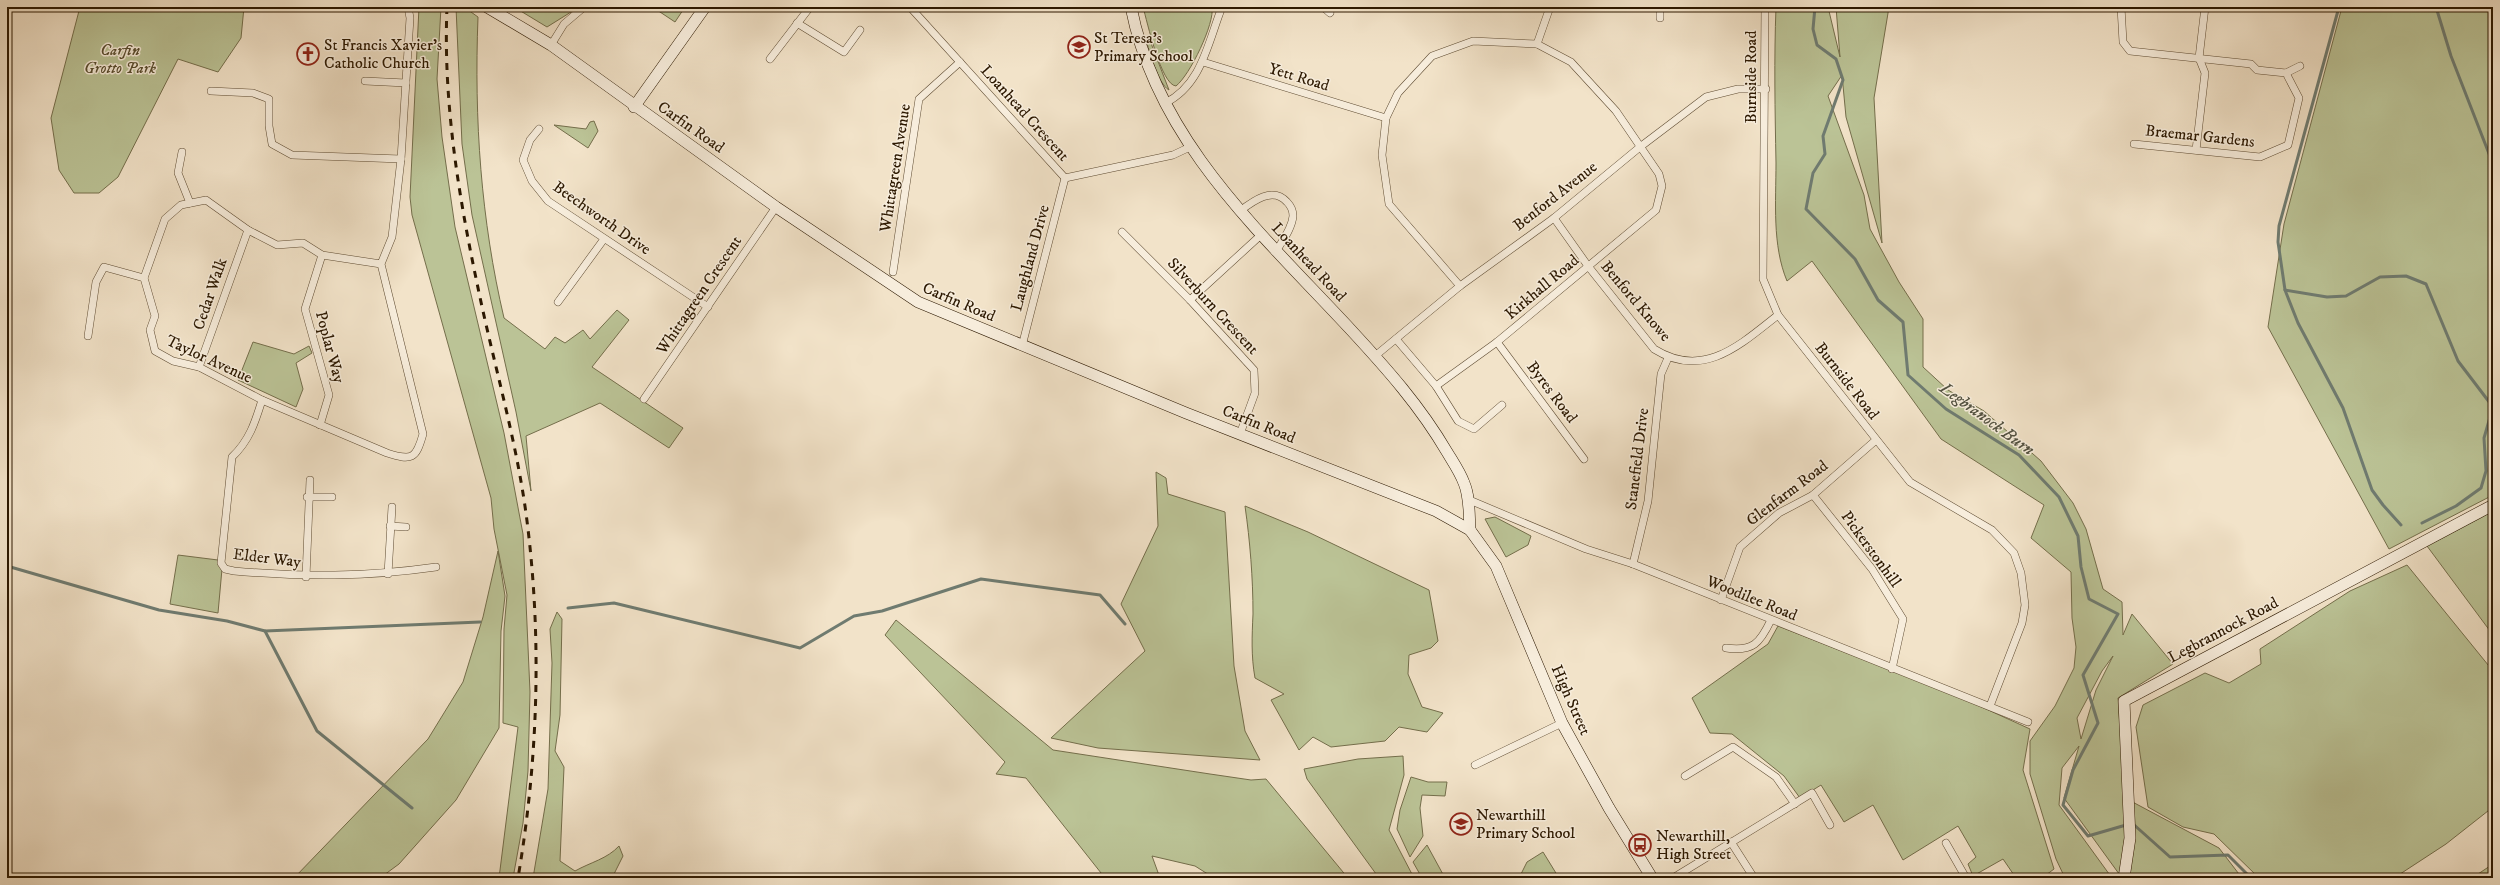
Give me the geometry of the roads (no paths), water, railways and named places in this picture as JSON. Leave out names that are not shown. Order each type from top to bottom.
[{"type":"main road","name":"Carfin Road","points":[[487,7],[550,45],[776,207],[918,302],[1022,346],[1240,434],[1436,511],[1470,530]]},
{"type":"main road","points":[[634,106],[705,7]]},
{"type":"main road","name":"Loanhead Road","points":[[1131,7],[1149,68],[1165,103],[1190,147],[1240,211],[1405,389],[1436,433],[1464,483],[1470,530]]},
{"type":"main road","name":"Legbrannock Road","points":[[2124,878],[2130,838],[2130,817],[2124,701],[2493,505]]},
{"type":"main road","name":"High Street","points":[[1470,530],[1496,566],[1562,723],[1609,808],[1652,878]]},
{"type":"street","points":[[88,336],[96,282],[104,267],[144,278],[165,219],[181,205],[206,200],[248,230],[277,245],[303,243],[322,255],[380,264],[392,237],[401,159],[410,18],[408,7]]},
{"type":"street","points":[[550,45],[564,24],[584,7]]},
{"type":"street","points":[[770,59],[810,7]]},
{"type":"street","name":"Loanhead Crescent","points":[[910,7],[1065,178],[1173,155],[1190,147]]},
{"type":"street","points":[[1165,103],[1174,99],[1190,83],[1203,62],[1222,7]]},
{"type":"street","points":[[1323,7],[1330,13]]},
{"type":"street","points":[[1460,286],[1389,204],[1382,155],[1386,118],[1398,93],[1432,56],[1473,41],[1537,44],[1550,7]]},
{"type":"street","points":[[1660,7],[1660,18]]},
{"type":"street","name":"Burnside Road","points":[[1765,7],[1766,89],[1763,279],[1778,316],[1910,482],[1992,530],[2014,554],[2021,573],[2025,605],[2022,623],[1990,706]]},
{"type":"street","points":[[2121,7],[2123,42],[2127,49],[2134,52],[2251,64],[2257,70],[2286,73],[2300,66]]},
{"type":"street","points":[[2196,150],[2205,73],[2199,58],[2206,7]]},
{"type":"street","points":[[797,23],[844,52],[860,30]]},
{"type":"street","name":"Kirkhall Road","points":[[1436,386],[1497,342],[1656,210],[1662,186],[1659,174],[1616,111],[1570,62],[1537,44]]},
{"type":"street","name":"Whittagreen Avenue","points":[[894,272],[919,99],[960,62]]},
{"type":"street","name":"Yett Road","points":[[1203,62],[1386,118]]},
{"type":"street","name":"Braemar Gardens","points":[[2134,144],[2260,157],[2288,146],[2299,98],[2286,73]]},
{"type":"street","points":[[365,81],[406,83]]},
{"type":"street","name":"Benford Avenue","points":[[1375,356],[1460,286],[1554,218],[1640,147],[1706,97],[1738,89],[1766,89]]},
{"type":"street","points":[[211,91],[253,93],[269,99],[269,126],[272,144],[292,155],[401,159]]},
{"type":"street","name":"Beechworth Drive","points":[[539,129],[530,140],[523,160],[532,181],[548,201],[708,307]]},
{"type":"street","points":[[182,152],[178,173],[190,203]]},
{"type":"street","name":"Laughland Drive","points":[[1022,346],[1065,178]]},
{"type":"street","points":[[1240,211],[1262,197],[1274,195],[1284,198],[1292,207],[1293,216],[1291,225],[1276,250]]},
{"type":"street","name":"Whittagreen Crescent","points":[[644,399],[776,207]]},
{"type":"street","name":"Benford Knowe","points":[[1554,218],[1588,266],[1654,349],[1668,358],[1706,362],[1741,345],[1778,316]]},
{"type":"street","name":"Cedar Walk","points":[[199,367],[248,230]]},
{"type":"street","name":"Silverburn Crescent","points":[[1122,232],[1190,300],[1254,370],[1255,393],[1240,434]]},
{"type":"street","points":[[1190,300],[1262,234]]},
{"type":"street","points":[[558,302],[604,239]]},
{"type":"street","name":"Poplar Way","points":[[320,425],[329,395],[305,309],[322,255]]},
{"type":"street","name":"Taylor Avenue","points":[[144,278],[155,316],[150,330],[155,351],[173,361],[199,367],[262,400],[320,425],[407,459],[413,457],[419,449],[423,434],[380,264]]},
{"type":"street","points":[[1396,339],[1436,386],[1458,421],[1474,429],[1502,405]]},
{"type":"street","name":"Byres Road","points":[[1497,342],[1584,459]]},
{"type":"street","name":"Stanefield Drive","points":[[1632,564],[1648,501],[1661,374],[1668,358]]},
{"type":"street","name":"Elder Way","points":[[262,400],[251,433],[244,445],[232,457],[221,563],[225,568],[234,571],[306,577],[388,574],[436,567]]},
{"type":"street","name":"Glenfarm Road","points":[[1720,600],[1740,547],[1779,513],[1813,495],[1876,440]]},
{"type":"street","points":[[306,577],[307,497],[310,480]]},
{"type":"street","name":"Pickerstonhill","points":[[1813,495],[1872,569],[1903,619],[1892,669]]},
{"type":"street","points":[[307,497],[332,497]]},
{"type":"street","name":"Woodilee Road","points":[[1467,498],[1586,549],[1632,564],[2028,722]]},
{"type":"street","points":[[388,574],[392,507]]},
{"type":"street","points":[[390,526],[406,527]]},
{"type":"street","points":[[1726,648],[1743,650],[1762,639],[1772,620]]},
{"type":"street","points":[[1475,765],[1562,723]]},
{"type":"street","points":[[1685,776],[1733,747],[1776,777],[1795,804]]},
{"type":"street","points":[[1673,878],[1812,793],[1830,825]]},
{"type":"street","points":[[1731,842],[1754,878]]},
{"type":"street","points":[[1946,843],[1966,878]]},
{"type":"waterway","name":"Legbranock Burn","points":[[1815,7],[1813,29],[1817,45],[1836,59],[1843,80],[1823,136],[1825,154],[1813,173],[1806,209],[1855,259],[1878,300],[1903,322],[1908,375],[1946,409],[2019,455],[2059,497],[2078,536],[2081,567],[2089,599],[2118,614],[2083,675],[2098,723],[2073,770],[2063,805],[2088,836],[2126,825]]},
{"type":"waterway","points":[[2339,7],[2279,226],[2278,242],[2285,290],[2327,297],[2346,296],[2380,277],[2406,276],[2426,284],[2458,361],[2493,407],[2484,438],[2486,471],[2481,488],[2456,506],[2422,523]]},
{"type":"waterway","points":[[2436,7],[2451,56],[2493,164]]},
{"type":"waterway","points":[[2285,290],[2298,323],[2343,408],[2372,490],[2401,525]]},
{"type":"waterway","points":[[7,566],[159,610],[227,621],[265,631],[480,622]]},
{"type":"waterway","points":[[568,608],[614,603],[800,648],[854,616],[882,611],[981,579],[1100,595],[1125,624]]},
{"type":"waterway","points":[[265,631],[317,731],[412,808]]},
{"type":"waterway","name":"Legbranock Burn","points":[[2132,823],[2170,857],[2228,855],[2251,878]]},
{"type":"railway","points":[[447,7],[447,76],[453,146],[458,180],[483,313],[511,431],[523,491],[532,566],[536,655],[534,745],[525,834],[518,878]]},
{"type":"place","name":"St Teresa's Primary School","points":[[1079,47]]},
{"type":"place","name":"St Francis Xavier's Catholic Church","points":[[308,54]]},
{"type":"place","name":"Newarthill Primary School","points":[[1461,824]]},
{"type":"place","name":"Newarthill, High Street","points":[[1640,845]]},
{"type":"park label","name":"Carfin Grotto Park","points":[[120,59]]}]
